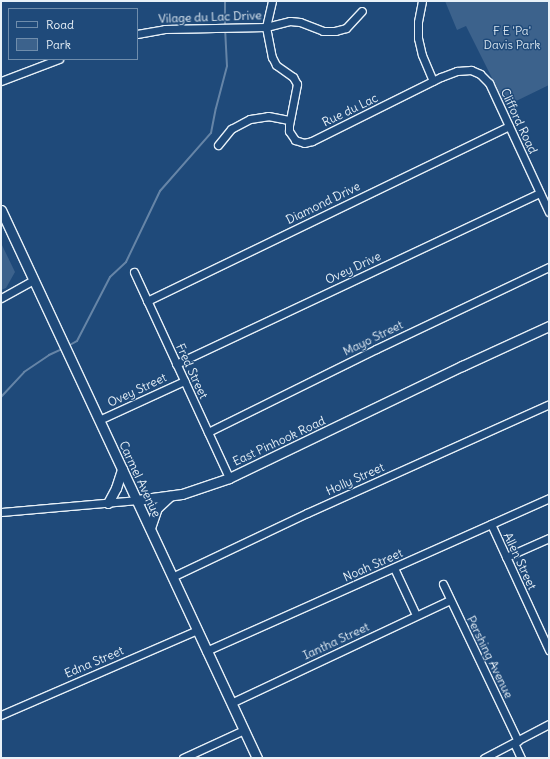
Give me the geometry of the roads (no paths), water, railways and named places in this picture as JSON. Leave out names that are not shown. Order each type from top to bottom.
[{"type":"main road","name":"Carmel Avenue","points":[[1,210],[257,758]]},
{"type":"main road","name":"East Pinhook Road","points":[[137,500],[195,491],[229,478],[549,326]]},
{"type":"main road","points":[[108,503],[116,488],[122,469]]},
{"type":"main road","points":[[150,528],[157,508],[170,496]]},
{"type":"street","name":"Rue du Lac","points":[[272,1],[266,27],[274,62],[296,81],[297,90],[289,120],[289,131],[292,137],[299,142],[312,141],[450,73],[467,70],[480,74],[489,83]]},
{"type":"street","points":[[422,1],[418,22],[418,38],[422,55],[433,81]]},
{"type":"street","name":"Vilage du Lac Drive","points":[[138,34],[165,29],[266,27],[290,21],[323,31],[341,30],[346,28],[362,11]]},
{"type":"street","points":[[1,81],[56,60]]},
{"type":"street","name":"Clifford Road","points":[[489,83],[549,212]]},
{"type":"street","points":[[218,145],[231,129],[250,119],[268,116],[289,120]]},
{"type":"street","name":"Diamond Drive","points":[[147,301],[509,126]]},
{"type":"street","name":"Ovey Drive","points":[[176,364],[540,193]]},
{"type":"street","name":"Mayo Street","points":[[208,432],[376,349],[549,267]]},
{"type":"street","name":"Fred Street","points":[[134,272],[229,478]]},
{"type":"street","points":[[1,298],[33,280]]},
{"type":"street","name":"Ovey Street","points":[[99,420],[184,380]]},
{"type":"street","name":"Holly Street","points":[[172,577],[307,513],[549,404]]},
{"type":"street","name":"Noah Street","points":[[206,651],[549,498]]},
{"type":"street","name":"East Pinhook Road","points":[[1,512],[137,500]]},
{"type":"street","name":"Allen Street","points":[[491,524],[549,650]]},
{"type":"street","points":[[506,557],[549,538]]},
{"type":"street","points":[[394,568],[416,615]]},
{"type":"street","name":"Pershing Avenue","points":[[443,584],[516,742],[521,758]]},
{"type":"street","name":"Iantha Street","points":[[231,703],[450,600]]},
{"type":"street","name":"Edna Street","points":[[1,715],[197,630]]},
{"type":"street","points":[[484,758],[549,724]]},
{"type":"street","points":[[183,758],[244,730]]},
{"type":"waterway","points":[[225,1],[225,26]]},
{"type":"waterway","points":[[68,346],[77,341],[110,277],[126,262],[160,191],[211,133],[227,66],[225,30]]},
{"type":"waterway","points":[[1,397],[24,372],[49,355],[62,349]]},
{"type":"park label","name":"F E 'Pa' Davis Park","points":[[512,38]]}]
